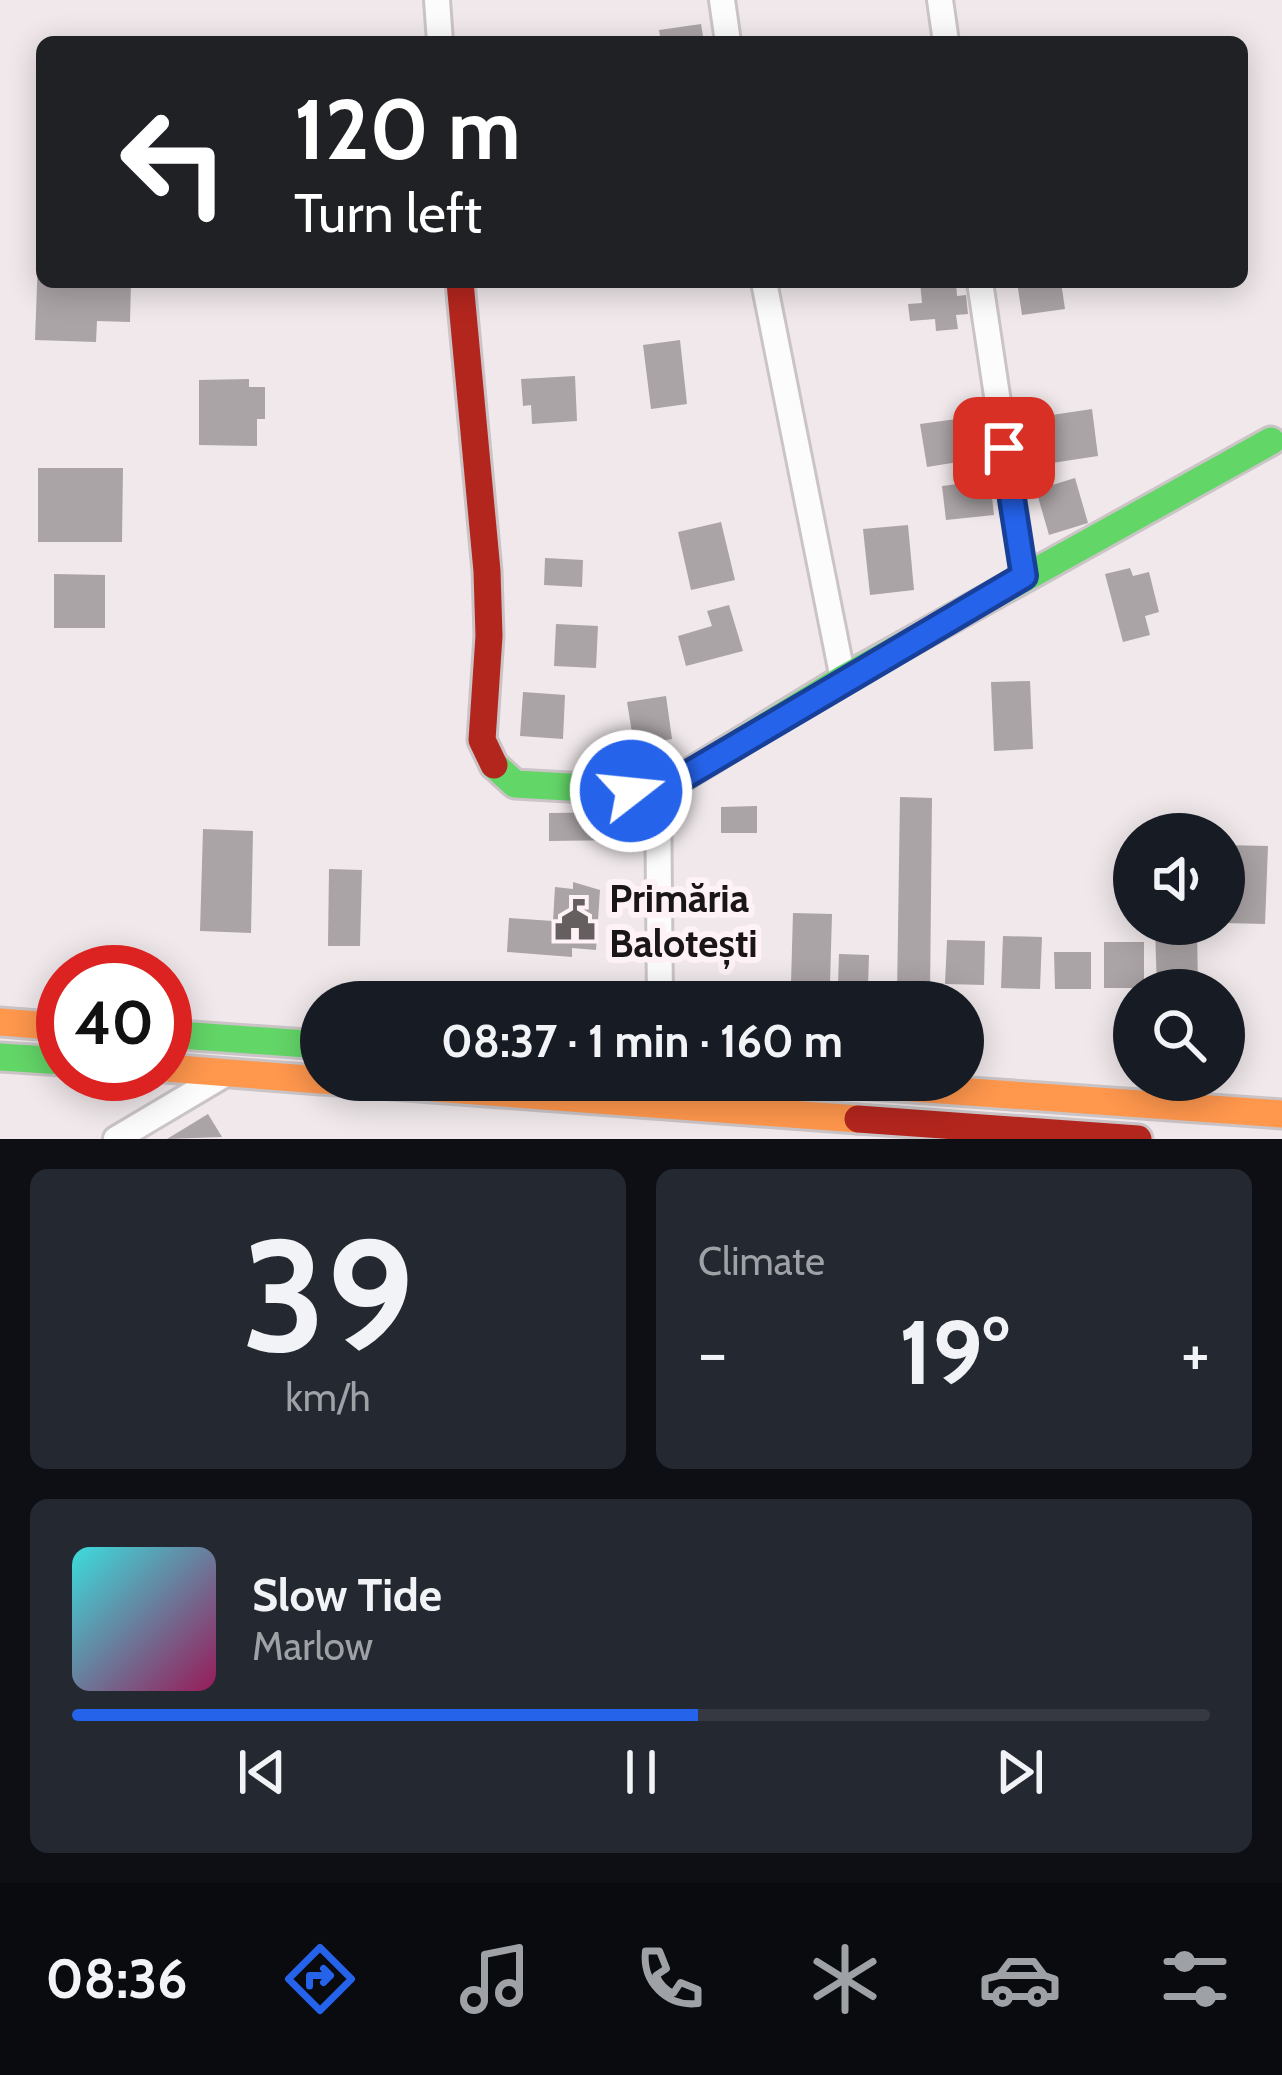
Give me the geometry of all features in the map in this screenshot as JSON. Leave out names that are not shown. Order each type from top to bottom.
[{"type":"main road","points":[[461,288],[487,571],[489,635],[482,740],[487,758],[515,784],[658,792],[844,679],[1271,441]]},
{"type":"main road","points":[[0,1022],[36,1025]]},
{"type":"main road","points":[[192,1036],[300,1044]]},
{"type":"main road","points":[[0,1057],[36,1059]]},
{"type":"main road","points":[[192,1070],[300,1082]]},
{"type":"main road","points":[[984,1093],[1282,1114]]},
{"type":"main road","points":[[558,1101],[1138,1139]]},
{"type":"street","points":[[437,0],[440,36]]},
{"type":"street","points":[[722,0],[727,36]]},
{"type":"street","points":[[940,0],[945,36]]},
{"type":"street","points":[[765,288],[844,679]]},
{"type":"street","points":[[981,288],[1024,576]]},
{"type":"street","points":[[658,792],[659,981]]},
{"type":"street","points":[[116,1139],[228,1073]]},
{"type":"building","points":[[701,24],[703,36],[660,36],[659,30]]},
{"type":"building","points":[[37,288],[131,288],[130,322],[97,321],[96,342],[35,340]]},
{"type":"building","points":[[921,288],[956,288],[957,296],[966,295],[968,314],[956,315],[958,329],[936,331],[935,319],[910,321],[908,304],[922,303]]},
{"type":"building","points":[[1018,288],[1062,288],[1065,309],[1022,315]]},
{"type":"building","points":[[680,340],[687,404],[651,409],[643,345]]},
{"type":"building","points":[[575,376],[577,421],[532,424],[531,405],[523,406],[521,379]]},
{"type":"building","points":[[249,379],[249,387],[265,387],[265,419],[257,419],[257,446],[199,445],[199,380]]},
{"type":"building","points":[[1092,409],[1098,456],[1052,463],[1045,416]]},
{"type":"building","points":[[971,417],[977,459],[927,467],[920,424]]},
{"type":"building","points":[[38,468],[123,468],[122,542],[38,542]]},
{"type":"building","points":[[1075,478],[1088,523],[1049,535],[1036,490]]},
{"type":"building","points":[[990,480],[994,515],[946,520],[942,486]]},
{"type":"building","points":[[721,522],[735,580],[691,590],[678,532]]},
{"type":"building","points":[[908,525],[914,590],[870,595],[863,529]]},
{"type":"building","points":[[545,558],[583,560],[582,587],[544,585]]},
{"type":"building","points":[[1130,568],[1133,576],[1149,572],[1159,612],[1145,616],[1150,635],[1123,642],[1105,574]]},
{"type":"building","points":[[54,574],[105,575],[105,628],[54,628]]},
{"type":"building","points":[[729,605],[743,651],[686,666],[678,636],[712,626],[707,611]]},
{"type":"building","points":[[556,624],[598,626],[596,668],[554,666]]},
{"type":"building","points":[[1030,681],[1033,749],[994,751],[991,682]]},
{"type":"building","points":[[523,692],[565,695],[563,739],[520,736]]},
{"type":"building","points":[[666,696],[672,739],[634,745],[627,702]]},
{"type":"building","points":[[900,797],[932,798],[930,981],[897,981]]},
{"type":"building","points":[[757,806],[757,833],[721,833],[721,807]]},
{"type":"building","points":[[625,812],[625,840],[549,841],[549,813]]},
{"type":"building","points":[[203,829],[253,831],[251,933],[200,931]]},
{"type":"building","points":[[1245,845],[1268,846],[1265,924],[1245,924]]},
{"type":"building","points":[[329,869],[362,870],[360,946],[328,946]]},
{"type":"building","name":"Primăria Balotești","points":[[573,882],[600,890],[596,950],[572,948],[572,957],[507,952],[509,918],[553,921],[555,887],[573,889]]},
{"type":"building","points":[[793,913],[832,914],[830,981],[791,981]]},
{"type":"building","points":[[1003,936],[1042,937],[1040,989],[1001,988]]},
{"type":"building","points":[[947,940],[985,941],[984,985],[984,981],[945,981]]},
{"type":"building","points":[[1104,942],[1144,945],[1144,969],[1113,969],[1113,988],[1104,988]]},
{"type":"building","points":[[1156,945],[1197,945],[1198,969],[1156,969]]},
{"type":"building","points":[[1054,952],[1091,952],[1091,989],[1055,989]]},
{"type":"building","points":[[839,954],[869,955],[868,981],[838,981]]},
{"type":"building","points":[[208,1114],[222,1137],[167,1139]]},
{"type":"traffic: fast","points":[[494,765],[515,784],[658,792],[843,679],[1271,441]]},
{"type":"traffic: fast","points":[[192,1036],[300,1044]]},
{"type":"traffic: fast","points":[[0,1057],[36,1059]]},
{"type":"traffic: slow","points":[[0,1022],[36,1025]]},
{"type":"traffic: slow","points":[[192,1070],[300,1078]]},
{"type":"traffic: slow","points":[[984,1093],[1282,1114]]},
{"type":"traffic: slow","points":[[612,1101],[858,1119]]},
{"type":"traffic: jam","points":[[461,288],[487,571],[489,636],[482,740],[494,765]]},
{"type":"traffic: jam","points":[[858,1119],[1138,1139]]},
{"type":"place","name":"Primăria Balotești","points":[[575,920]]},
{"type":"route","points":[[631,791],[658,792],[1024,576],[1004,448]]}]
